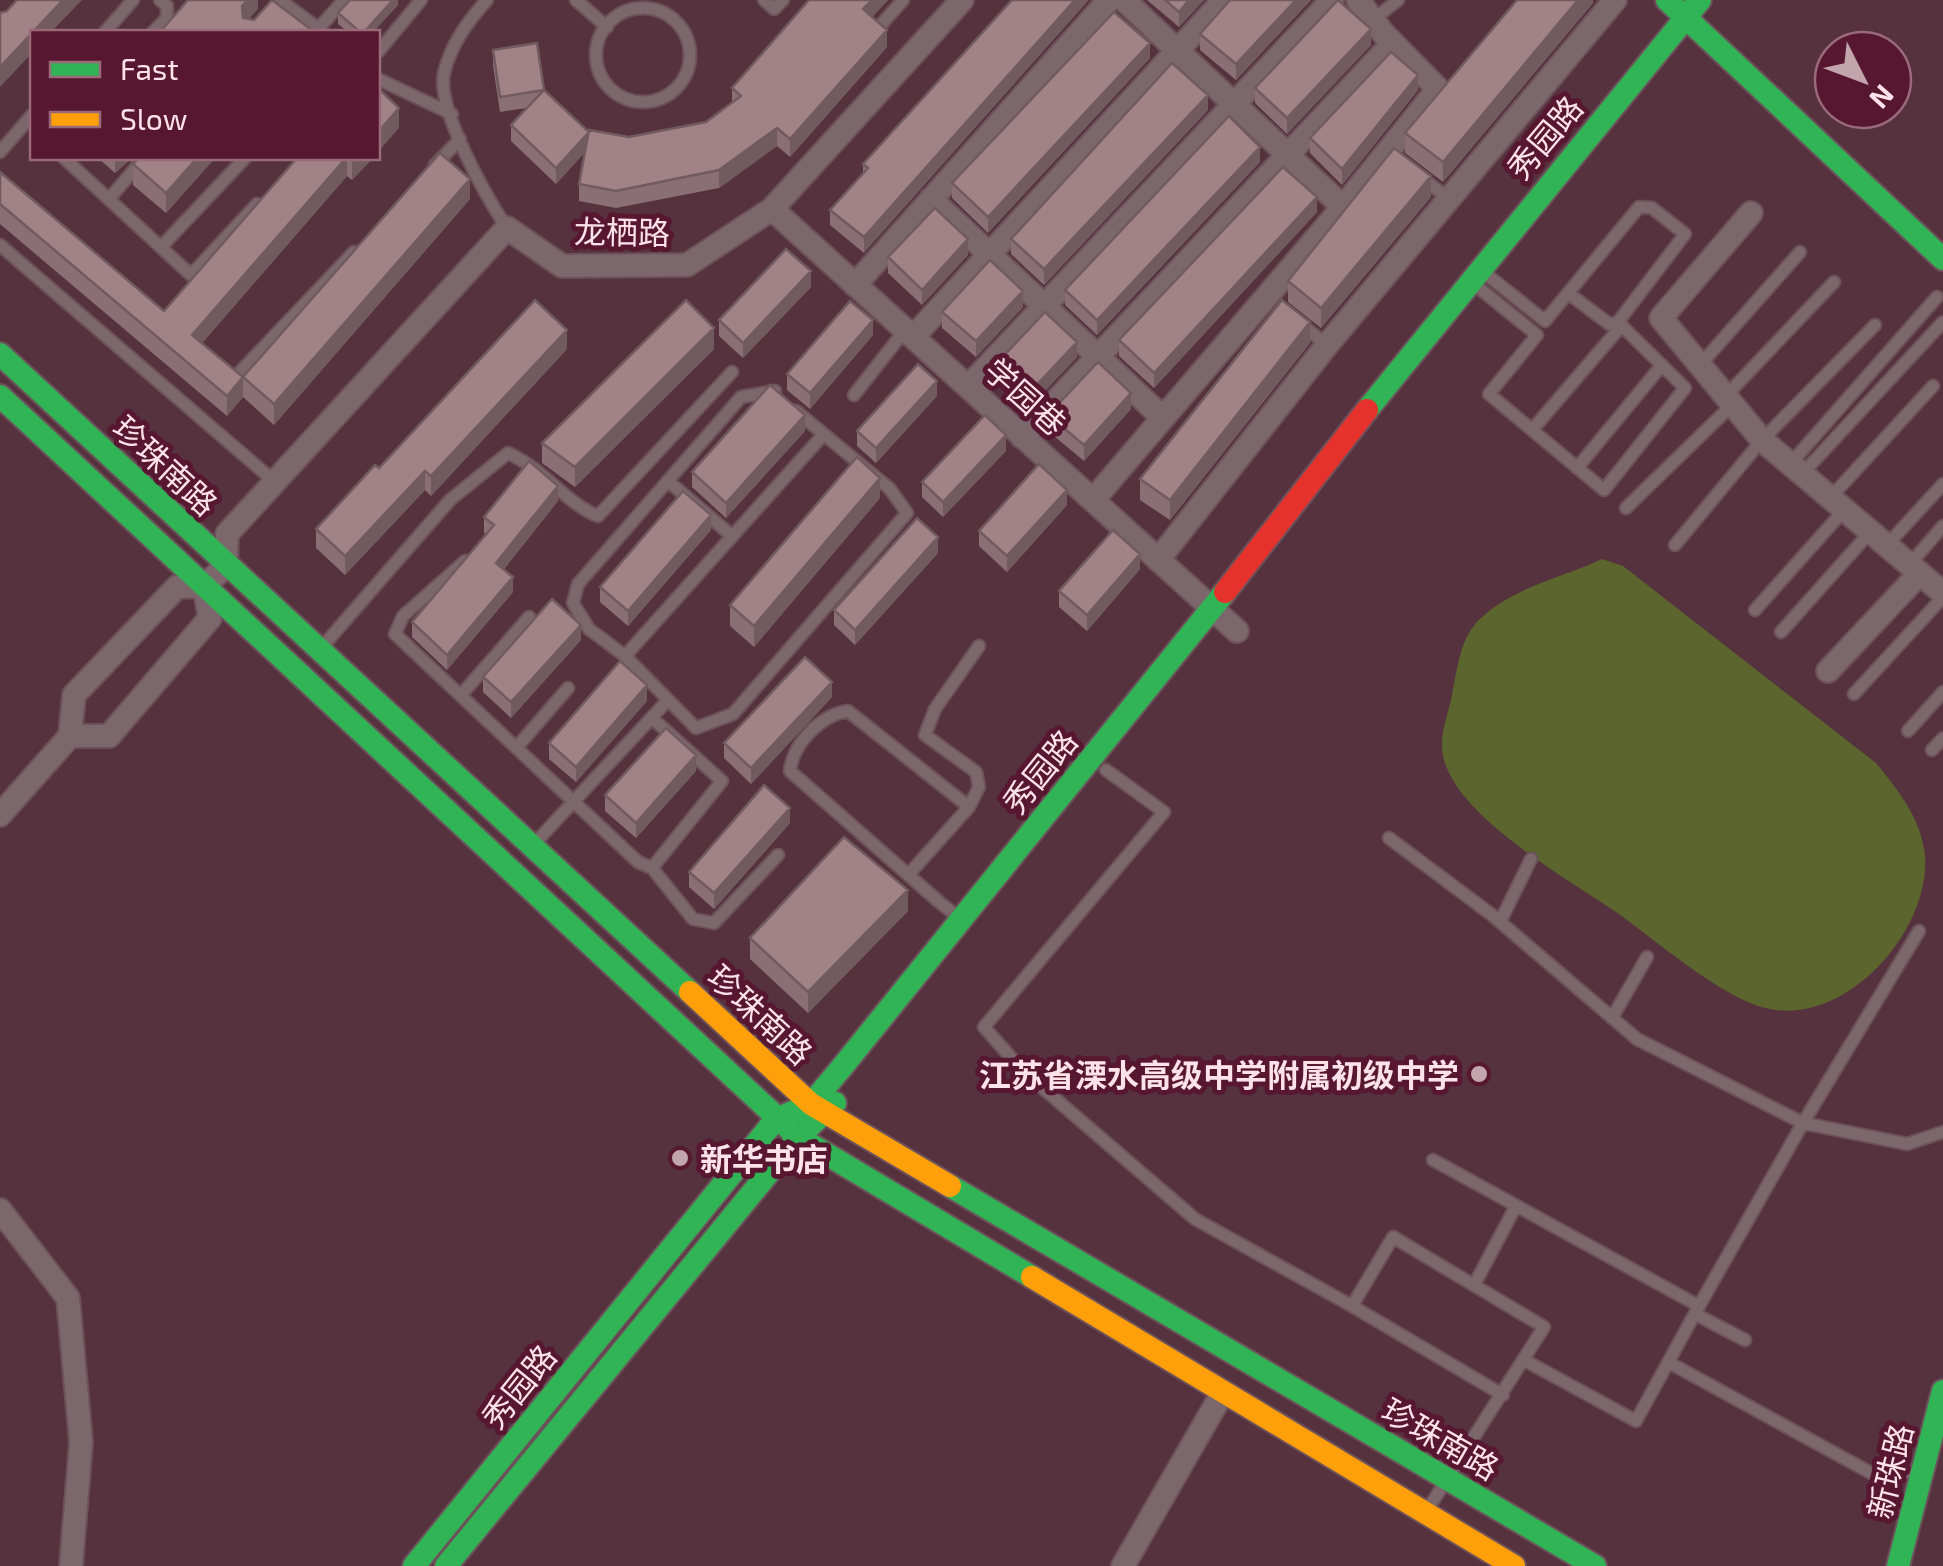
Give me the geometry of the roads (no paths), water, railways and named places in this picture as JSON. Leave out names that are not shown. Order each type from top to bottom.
[{"type":"main road","points":[[1667,0],[1694,15],[1943,259]]},
{"type":"main road","name":"秀园路","points":[[414,1566],[776,1119],[818,1110],[1106,770],[1225,621],[1481,280],[1694,15],[1723,0]]},
{"type":"main road","name":"珍珠南路","points":[[0,354],[818,1110],[1594,1566]]},
{"type":"main road","name":"珍珠南路","points":[[0,396],[798,1137],[1514,1566]]},
{"type":"main road","name":"秀园路","points":[[446,1566],[798,1137],[961,920],[1225,621]]},
{"type":"main road","name":"新珠路","points":[[1898,1566],[1943,1391]]},
{"type":"street","name":"龙栖路","points":[[507,228],[562,266],[687,265],[772,209],[962,0]]},
{"type":"street","points":[[855,285],[1109,0]]},
{"type":"street","points":[[1124,0],[1343,207]]},
{"type":"street","points":[[909,333],[1224,0]]},
{"type":"street","points":[[968,388],[1332,0]]},
{"type":"street","points":[[1092,500],[1343,207],[1438,88],[1358,0]]},
{"type":"street","points":[[1158,560],[1327,345],[1614,0]]},
{"type":"street","points":[[1022,437],[1290,157],[1393,42]]},
{"type":"street","points":[[931,199],[1163,418]]},
{"type":"street","name":"学园巷","points":[[772,209],[1225,621]]},
{"type":"street","points":[[1750,213],[1661,318],[1762,440],[1943,595]]},
{"type":"street","points":[[0,815],[70,736],[74,695],[176,587],[204,586],[226,566],[227,534],[507,228]]},
{"type":"street","points":[[1828,671],[1915,569]]},
{"type":"street","points":[[70,736],[109,736],[210,618],[204,586]]},
{"type":"street","points":[[0,1210],[68,1298],[81,1442],[70,1566]]},
{"type":"street","points":[[1124,1566],[1223,1392]]},
{"type":"lane","points":[[107,30],[133,0]]},
{"type":"lane","points":[[155,30],[167,18],[167,6],[160,0]]},
{"type":"lane","points":[[268,11],[279,0],[321,30],[344,0]]},
{"type":"lane","points":[[380,50],[420,0]]},
{"type":"lane","points":[[487,0],[463,26],[443,76],[474,179],[507,228]]},
{"type":"lane","points":[[576,0],[607,27]]},
{"type":"lane","points":[[764,0],[774,9],[783,0]]},
{"type":"lane","points":[[880,26],[903,0]]},
{"type":"lane","points":[[1373,20],[1398,0]]},
{"type":"lane","points":[[650,8],[675,19],[686,33],[692,52],[682,80],[656,101],[624,100],[603,82],[594,66],[598,36],[607,27],[620,17],[650,8]]},
{"type":"lane","points":[[380,80],[452,114]]},
{"type":"lane","points":[[0,152],[30,117]]},
{"type":"lane","points":[[419,183],[460,139]]},
{"type":"lane","points":[[1388,152],[1448,198]]},
{"type":"lane","points":[[66,160],[191,275],[264,196]]},
{"type":"lane","points":[[109,199],[142,160]]},
{"type":"lane","points":[[161,247],[243,160]]},
{"type":"lane","points":[[1481,280],[1520,301],[1545,321],[1640,207],[1652,208],[1685,234],[1620,323],[1532,430]]},
{"type":"lane","points":[[242,371],[364,240]]},
{"type":"lane","points":[[0,245],[275,482]]},
{"type":"lane","points":[[1699,366],[1800,252]]},
{"type":"lane","points":[[1481,280],[1510,314],[1537,335],[1489,394],[1604,490],[1685,388],[1620,323],[1608,324],[1568,292]]},
{"type":"lane","points":[[1626,508],[1728,402],[1834,282]]},
{"type":"lane","points":[[1267,297],[1327,345]]},
{"type":"lane","points":[[1797,468],[1937,297]]},
{"type":"lane","points":[[1797,468],[1943,322]]},
{"type":"lane","points":[[1675,545],[1762,440],[1875,325]]},
{"type":"lane","points":[[854,394],[909,333]]},
{"type":"lane","points":[[1577,468],[1662,365]]},
{"type":"lane","points":[[318,651],[450,500],[508,453],[536,466],[585,511],[598,516],[732,372]]},
{"type":"lane","points":[[1755,610],[1933,386]]},
{"type":"lane","points":[[773,390],[824,436],[890,489],[907,513],[732,714],[696,728],[625,656],[589,629],[573,603],[578,584],[741,397],[773,390]]},
{"type":"lane","points":[[625,656],[824,436]]},
{"type":"lane","points":[[668,481],[732,536]]},
{"type":"lane","points":[[1781,632],[1879,538],[1943,484]]},
{"type":"lane","points":[[1915,569],[1943,526]]},
{"type":"lane","points":[[464,561],[403,616],[395,634],[638,862],[652,868],[693,919],[714,923],[778,855]]},
{"type":"lane","points":[[1854,694],[1943,595]]},
{"type":"lane","points":[[461,696],[529,617]]},
{"type":"lane","points":[[909,874],[969,807],[979,787],[976,772],[924,734],[935,709],[979,646]]},
{"type":"lane","points":[[517,747],[568,688]]},
{"type":"lane","points":[[1908,731],[1943,692]]},
{"type":"lane","points":[[510,868],[668,700]]},
{"type":"lane","points":[[961,920],[790,771],[792,754],[830,714],[848,710],[969,807]]},
{"type":"lane","points":[[652,718],[722,781],[652,868]]},
{"type":"lane","points":[[1932,750],[1943,738]]},
{"type":"lane","points":[[1106,770],[1164,812],[984,1027],[1023,1071],[1195,1220],[1503,1395]]},
{"type":"lane","points":[[1389,838],[1500,922],[1638,1040],[1803,1123],[1908,1144],[1943,1132]]},
{"type":"lane","points":[[1500,922],[1531,859]]},
{"type":"lane","points":[[1524,1360],[1636,1422],[1803,1123],[1919,930]]},
{"type":"lane","points":[[1612,1018],[1647,957]]},
{"type":"lane","points":[[1433,1160],[1745,1340]]},
{"type":"lane","points":[[1474,1285],[1516,1206]]},
{"type":"lane","points":[[1352,1306],[1393,1237],[1544,1326],[1425,1513]]},
{"type":"lane","points":[[1668,1362],[1870,1473],[1922,1473]]},
{"type":"place","name":"江苏省溧水高级中学附属初级中学","points":[[1479,1074]]},
{"type":"place","name":"新华书店","points":[[680,1158]]}]
